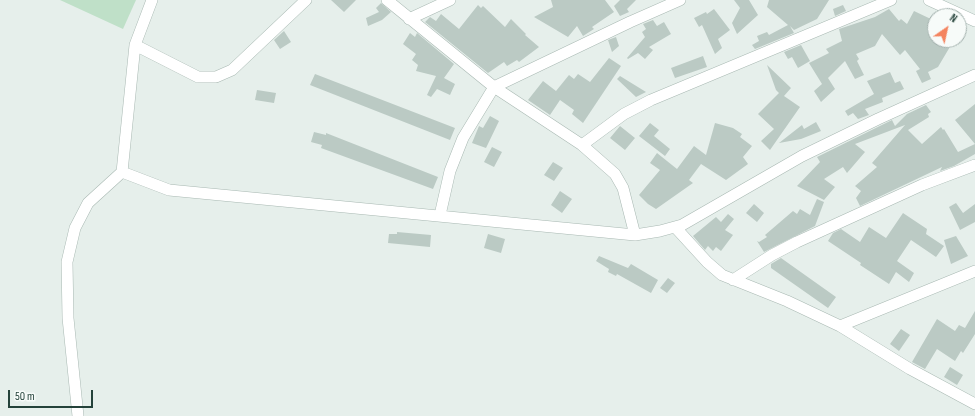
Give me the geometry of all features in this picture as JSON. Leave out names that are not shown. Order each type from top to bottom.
[{"type":"street","points":[[78,416],[68,318],[67,262],[76,228],[88,203],[122,172],[135,45],[152,0]]},
{"type":"street","points":[[135,45],[198,77],[216,77],[232,70],[306,0]]},
{"type":"street","points":[[387,0],[494,87],[582,145],[615,174],[623,188],[635,236]]},
{"type":"street","points":[[409,19],[450,0]]},
{"type":"street","points":[[440,215],[450,171],[463,138],[494,87],[602,34],[680,0]]},
{"type":"street","points":[[582,145],[624,114],[652,100],[891,0]]},
{"type":"street","points":[[929,0],[975,21]]},
{"type":"street","points":[[122,172],[169,190],[440,215],[635,236],[675,227],[688,222],[760,179],[828,142],[975,75]]},
{"type":"street","points":[[733,280],[772,255],[797,242],[922,185],[975,164]]},
{"type":"street","points":[[675,227],[711,266],[722,275],[787,301],[840,326],[910,369],[972,399]]},
{"type":"street","points":[[840,326],[975,271]]},
{"type":"green space","points":[[60,0],[136,0],[123,29]]},
{"type":"building","points":[[331,0],[356,0],[344,12]]},
{"type":"building","points":[[551,0],[605,0],[614,12],[592,27],[594,29],[583,36],[577,26],[568,37],[534,17],[553,7]]},
{"type":"building","points":[[620,0],[636,0],[627,9],[629,12],[620,16],[614,6]]},
{"type":"building","points":[[734,0],[749,0],[758,15],[737,34],[732,23],[740,8]]},
{"type":"building","points":[[769,0],[829,0],[817,19],[794,30],[790,26],[794,33],[755,49],[752,45],[759,41],[757,36],[767,32],[769,35],[788,25],[767,7]]},
{"type":"building","points":[[381,3],[391,12],[382,20],[368,26],[366,18],[379,12],[376,8]]},
{"type":"building","points":[[478,5],[481,8],[483,6],[505,27],[511,19],[526,34],[525,35],[539,47],[519,62],[517,60],[507,66],[504,62],[488,73],[425,22],[430,17],[436,21],[441,14],[459,29]]},
{"type":"building","points":[[843,5],[846,11],[835,16],[833,9]]},
{"type":"building","points":[[714,9],[730,30],[718,39],[722,48],[715,54],[702,25],[699,27],[694,18],[706,12],[707,14]]},
{"type":"building","points":[[889,9],[899,21],[901,19],[907,24],[914,11],[927,17],[927,48],[949,48],[938,67],[928,72],[931,79],[922,83],[916,71],[920,69],[905,50],[900,55],[882,34],[875,46],[856,54],[859,59],[857,61],[864,75],[855,79],[845,61],[828,78],[835,89],[821,102],[814,91],[822,84],[809,63],[829,53],[826,49],[842,41],[839,29],[875,17]]},
{"type":"building","points":[[653,20],[657,26],[664,22],[671,34],[649,47],[653,50],[645,59],[638,53],[628,59],[627,58],[645,37],[642,32],[646,29],[643,24]]},
{"type":"building","points":[[284,31],[291,42],[280,49],[274,40]]},
{"type":"building","points":[[410,33],[415,37],[417,33],[454,64],[444,78],[455,84],[450,95],[437,89],[431,97],[427,95],[436,76],[416,71],[418,65],[412,60],[416,54],[403,44]]},
{"type":"building","points":[[616,37],[619,46],[612,52],[608,40]]},
{"type":"building","points":[[801,45],[810,61],[798,68],[792,57],[788,59],[784,52]]},
{"type":"building","points":[[703,56],[707,67],[675,78],[671,68]]},
{"type":"building","points":[[609,58],[621,66],[583,123],[572,114],[574,110],[560,100],[550,115],[528,100],[543,81],[556,91],[569,75],[574,79],[578,74],[590,82]]},
{"type":"building","points":[[767,65],[791,88],[784,96],[800,107],[770,150],[761,141],[774,129],[758,114],[779,93],[776,90]]},
{"type":"building","points":[[890,72],[895,83],[900,81],[904,89],[882,98],[883,102],[865,109],[869,115],[858,119],[853,113],[848,116],[845,111],[874,94],[867,81]]},
{"type":"building","points":[[315,74],[455,128],[450,140],[310,85]]},
{"type":"building","points":[[620,76],[646,92],[636,97],[617,79]]},
{"type":"building","points":[[257,90],[276,93],[274,103],[255,100]]},
{"type":"building","points":[[975,104],[975,144],[955,120]]},
{"type":"building","points":[[926,105],[931,112],[928,114],[929,117],[908,130],[922,144],[941,127],[943,130],[944,129],[958,152],[975,144],[975,154],[954,166],[940,171],[942,167],[860,206],[856,198],[861,191],[855,186],[877,167],[872,163],[905,125],[855,144],[865,152],[847,173],[843,167],[824,179],[835,187],[824,200],[797,186],[820,162],[817,157],[892,120],[895,126],[907,114]]},
{"type":"building","points":[[490,116],[499,121],[486,148],[472,143],[479,126],[483,128]]},
{"type":"building","points":[[816,122],[821,131],[801,139],[779,143],[802,125],[804,129]]},
{"type":"building","points":[[650,123],[659,130],[654,136],[670,149],[665,156],[639,136]]},
{"type":"building","points":[[715,123],[733,128],[742,134],[740,137],[752,146],[743,157],[748,164],[726,180],[701,164],[689,180],[693,183],[656,209],[648,204],[639,195],[660,170],[650,163],[657,153],[677,169],[694,146],[706,155]]},
{"type":"building","points":[[620,126],[635,138],[625,150],[610,138]]},
{"type":"building","points":[[314,132],[326,135],[326,133],[438,177],[433,189],[321,148],[322,145],[311,142]]},
{"type":"building","points":[[492,147],[502,152],[494,167],[484,162]]},
{"type":"building","points":[[553,162],[563,168],[554,181],[544,175]]},
{"type":"building","points":[[560,191],[572,199],[562,213],[551,205]]},
{"type":"building","points":[[817,199],[824,202],[815,226],[764,252],[757,241],[759,242],[767,237],[765,235],[793,211],[797,214],[800,209],[810,215]]},
{"type":"building","points":[[956,203],[963,213],[975,204],[975,222],[960,230],[949,207]]},
{"type":"building","points":[[754,204],[764,213],[757,222],[746,213]]},
{"type":"building","points":[[903,213],[927,229],[926,234],[944,246],[936,257],[911,240],[897,261],[914,273],[909,282],[896,272],[889,284],[828,241],[833,233],[841,229],[860,242],[869,227],[886,238]]},
{"type":"building","points":[[728,214],[734,219],[725,230],[733,235],[721,251],[716,247],[713,251],[708,246],[705,250],[693,236],[716,217],[721,222]]},
{"type":"building","points":[[397,232],[431,235],[430,247],[388,243],[389,234],[397,234]]},
{"type":"building","points":[[488,234],[505,239],[501,253],[484,248]]},
{"type":"building","points":[[956,236],[968,256],[951,264],[944,240]]},
{"type":"building","points":[[599,256],[628,268],[631,264],[658,280],[651,293],[617,274],[616,276],[608,272],[609,269],[596,261]]},
{"type":"building","points":[[781,258],[836,297],[828,308],[771,268],[771,264]]},
{"type":"building","points":[[668,278],[675,283],[667,293],[660,288]]},
{"type":"building","points":[[975,311],[975,334],[963,353],[961,351],[955,361],[937,349],[925,369],[912,362],[937,319],[955,331],[959,325],[965,328]]},
{"type":"building","points":[[901,329],[910,335],[899,351],[890,344]]},
{"type":"building","points":[[950,367],[963,375],[957,385],[944,377]]}]
